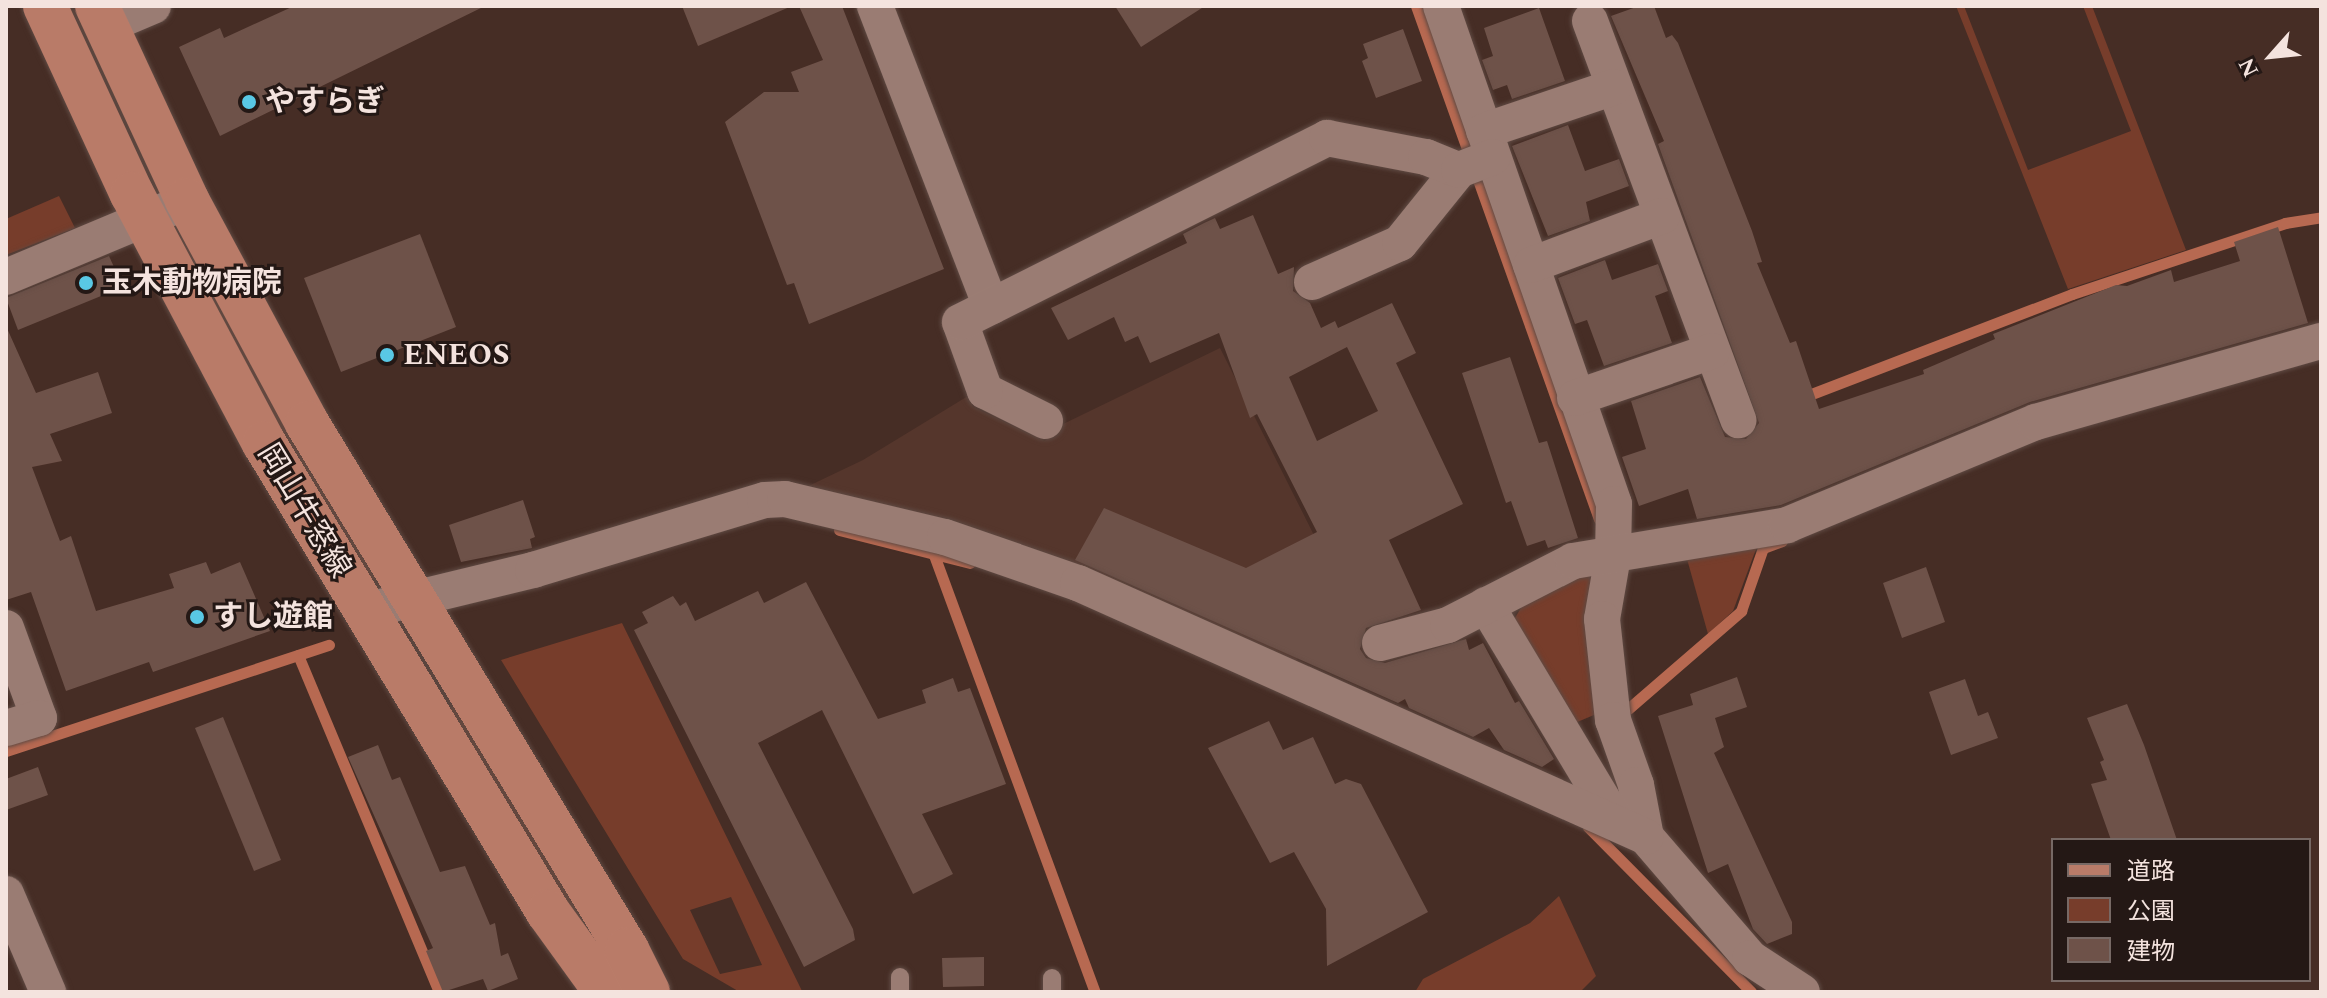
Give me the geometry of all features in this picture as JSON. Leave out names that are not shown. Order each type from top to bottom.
[{"type":"main road","name":"岡山牛窓線","points":[[45,6],[146,220],[264,443],[364,611],[548,912],[638,989]]},
{"type":"main road","name":"岡山牛窓線","points":[[101,16],[187,200],[307,423],[423,616],[638,989]]},
{"type":"main road","points":[[548,912],[561,949],[562,992]]},
{"type":"street","points":[[101,16],[153,6]]},
{"type":"street","points":[[875,6],[991,306]]},
{"type":"street","points":[[1441,6],[1476,158],[1531,265],[1614,504],[1613,556],[1602,619],[1613,720],[1636,785],[1644,840]]},
{"type":"street","points":[[1590,21],[1738,420]]},
{"type":"street","points":[[1312,282],[1400,243],[1476,158],[1614,87]]},
{"type":"street","points":[[1045,421],[985,391],[960,322],[1327,138],[1426,157],[1476,158]]},
{"type":"street","points":[[6,277],[187,200]]},
{"type":"street","points":[[1531,265],[1662,216]]},
{"type":"street","points":[[1380,643],[1448,625],[1573,561],[1787,525],[2036,422],[2321,341]]},
{"type":"street","points":[[1575,398],[1712,351]]},
{"type":"street","points":[[364,611],[423,616],[533,570],[765,500],[785,499],[945,537],[1078,583],[1644,840]]},
{"type":"street","points":[[1486,605],[1644,840],[1750,958],[1802,992]]},
{"type":"street","points":[[391,655],[423,616]]},
{"type":"street","points":[[6,628],[39,718],[6,728]]},
{"type":"street","points":[[6,894],[48,992]]},
{"type":"shaded area","points":[[1220,348],[1339,585],[1295,663],[800,490],[863,460],[968,396],[973,407],[1045,441],[1059,426]]},
{"type":"green space","points":[[1956,6],[1964,6],[2028,170],[2131,131],[2083,6],[2092,6],[2186,250],[2068,289]]},
{"type":"green space","points":[[59,196],[75,228],[6,255],[6,219]]},
{"type":"green space","points":[[183,236],[375,578],[371,583],[282,435],[179,239]]},
{"type":"green space","points":[[1759,541],[1733,611],[1708,634],[1687,559]]},
{"type":"green space","points":[[1587,571],[1594,580],[1601,712],[1575,723],[1512,623],[1522,606]]},
{"type":"green space","points":[[622,623],[802,991],[738,991],[683,959],[501,660]],"holes":[[[731,897],[762,965],[720,974],[690,910]]]},
{"type":"green space","points":[[454,706],[596,939],[592,945],[450,708]]},
{"type":"green space","points":[[1559,896],[1596,976],[1582,990],[1415,992],[1423,979],[1530,923]]},
{"type":"building","name":"やすらぎ","points":[[294,6],[485,6],[220,136],[179,47],[220,28],[224,38]]},
{"type":"building","points":[[682,6],[792,6],[698,46]]},
{"type":"building","points":[[799,6],[842,6],[944,269],[809,324],[794,283],[787,285],[725,122],[764,92],[799,92],[791,72],[823,60]]},
{"type":"building","points":[[1115,6],[1205,6],[1141,47]]},
{"type":"building","points":[[1639,6],[1654,6],[1666,38],[1672,35],[1678,43],[1752,231],[1762,262],[1757,263],[1790,343],[1796,341],[1819,409],[1924,374],[1923,370],[1995,339],[1993,334],[2116,285],[2127,286],[2171,270],[2174,282],[2240,261],[2234,242],[2278,227],[2308,323],[2030,402],[1781,505],[1697,519],[1688,489],[1639,506],[1622,457],[1646,449],[1631,401],[1700,377],[1725,437],[1746,439],[1759,423],[1658,144],[1664,141],[1611,16]]},
{"type":"building","points":[[1539,8],[1565,81],[1512,99],[1507,85],[1493,90],[1482,60],[1493,56],[1484,28]]},
{"type":"building","points":[[1403,29],[1422,81],[1376,98],[1362,61],[1368,58],[1363,44]]},
{"type":"building","points":[[1568,125],[1585,171],[1619,159],[1629,186],[1586,202],[1590,221],[1548,236],[1512,146]]},
{"type":"building","points":[[1253,215],[1278,274],[1294,267],[1293,291],[1310,303],[1321,328],[1335,321],[1338,328],[1392,303],[1416,353],[1396,363],[1463,504],[1389,540],[1421,610],[1366,628],[1360,649],[1366,658],[1385,663],[1466,639],[1469,650],[1483,643],[1515,703],[1519,701],[1554,759],[1542,767],[1504,750],[1489,728],[1473,737],[1409,708],[1405,699],[1398,703],[1075,560],[1104,508],[1246,568],[1317,532],[1257,414],[1250,418],[1219,333],[1150,363],[1138,336],[1125,342],[1114,317],[1068,340],[1051,308],[1187,243],[1183,234],[1204,223],[1215,218],[1220,229]],"holes":[[[1347,347],[1378,411],[1317,441],[1289,377]]]},
{"type":"building","points":[[420,234],[456,327],[341,372],[304,278]]},
{"type":"building","points":[[109,256],[123,287],[18,330],[6,298]]},
{"type":"building","points":[[1605,260],[1612,280],[1658,264],[1668,291],[1655,296],[1672,343],[1604,366],[1587,320],[1575,324],[1558,278]]},
{"type":"building","points":[[6,326],[36,393],[98,372],[112,413],[50,434],[62,461],[32,467],[60,541],[71,536],[96,611],[174,588],[169,574],[206,562],[211,574],[240,562],[270,631],[153,672],[149,662],[66,691],[31,592],[6,600]]},
{"type":"building","points":[[1510,357],[1539,443],[1547,441],[1578,538],[1548,548],[1545,540],[1527,546],[1511,501],[1506,503],[1462,373]]},
{"type":"building","points":[[523,500],[535,537],[530,539],[532,548],[461,562],[449,525]]},
{"type":"building","points":[[1926,567],[1945,622],[1902,638],[1883,583]]},
{"type":"building","points":[[806,582],[878,719],[926,703],[922,690],[953,678],[958,692],[970,688],[1006,784],[922,814],[953,874],[913,894],[822,710],[758,743],[853,929],[855,940],[804,967],[634,630],[648,623],[642,612],[673,596],[680,606],[686,602],[695,621],[758,591],[764,603]]},
{"type":"building","points":[[1737,677],[1747,707],[1715,718],[1724,747],[1714,753],[1792,922],[1792,934],[1767,944],[1753,929],[1728,864],[1708,873],[1658,716],[1693,705],[1690,694]]},
{"type":"building","points":[[1965,679],[1978,716],[1988,712],[1998,738],[1951,755],[1929,692]]},
{"type":"building","points":[[2127,704],[2176,838],[2110,838],[2091,784],[2107,780],[2100,762],[2104,760],[2087,718]]},
{"type":"building","points":[[223,717],[281,860],[254,871],[195,728]]},
{"type":"building","points":[[1269,721],[1283,750],[1313,737],[1335,784],[1346,779],[1361,784],[1428,912],[1327,966],[1326,909],[1294,852],[1270,863],[1208,748]]},
{"type":"building","points":[[378,745],[392,780],[400,777],[440,872],[465,866],[490,925],[495,923],[501,956],[508,953],[518,979],[488,991],[483,979],[443,992],[426,951],[433,948],[348,757]]},
{"type":"building","points":[[38,767],[48,795],[6,810],[6,779]]},
{"type":"building","points":[[984,957],[984,986],[943,987],[942,958]]},
{"type":"waterway","points":[[1416,6],[1599,519]]},
{"type":"waterway","points":[[1801,398],[2072,294],[2285,223],[2321,217]]},
{"type":"waterway","points":[[839,530],[970,563]]},
{"type":"waterway","points":[[1628,709],[1741,611],[1763,548],[1782,541]]},
{"type":"waterway","points":[[934,555],[1095,992]]},
{"type":"waterway","points":[[6,751],[329,645]]},
{"type":"waterway","points":[[298,655],[439,992]]},
{"type":"waterway","points":[[1588,827],[1751,992]]},
{"type":"place","name":"やすらぎ","points":[[249,102]]},
{"type":"place","name":"玉木動物病院","points":[[86,283]]},
{"type":"place","name":"ENEOS","points":[[387,355]]},
{"type":"place","name":"すし遊館","points":[[197,617]]}]
